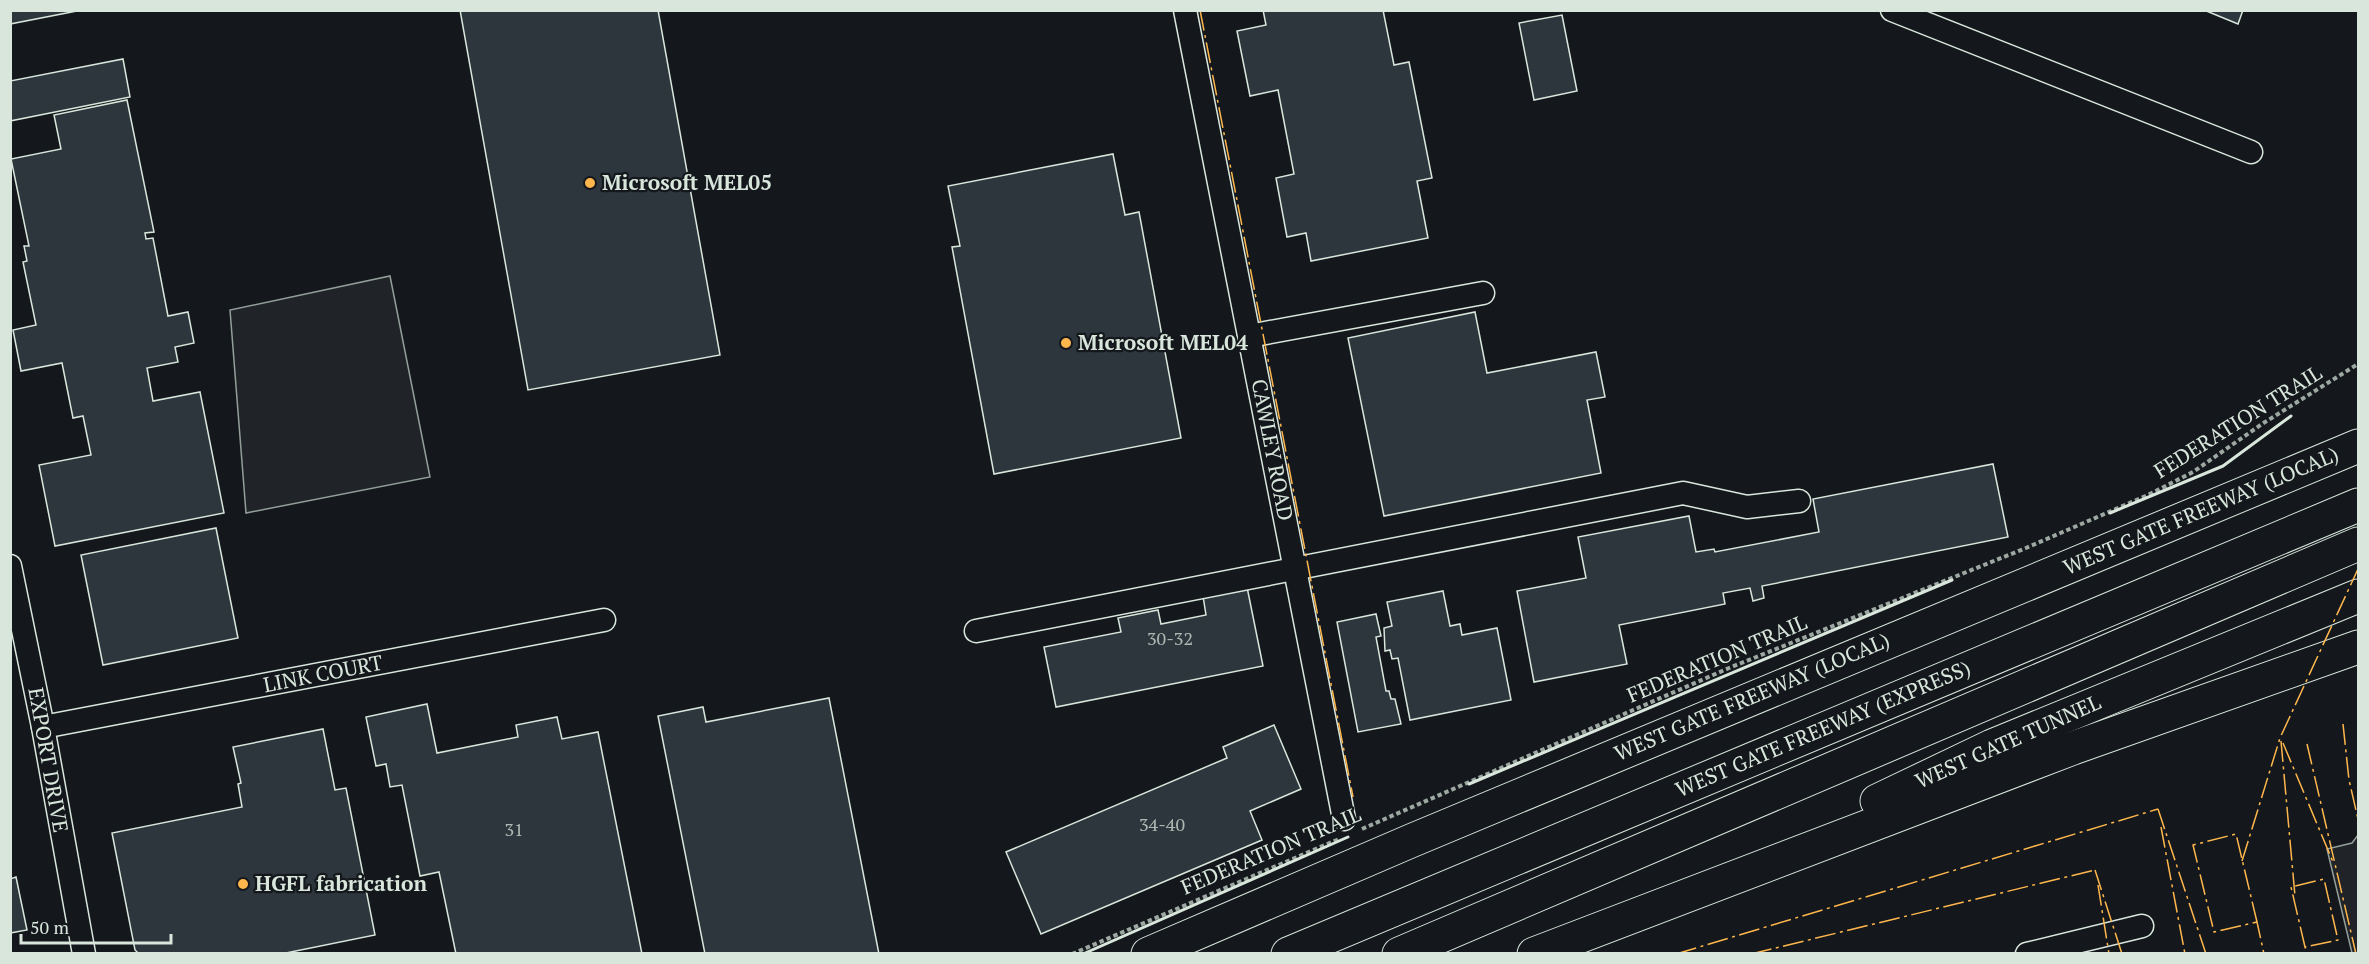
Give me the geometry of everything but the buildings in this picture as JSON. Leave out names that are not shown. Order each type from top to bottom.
[{"type":"highway","name":"WEST GATE FREEWAY (LOCAL)","points":[[1148,954],[1413,840],[2358,446]]},
{"type":"highway","name":"WEST GATE FREEWAY (EXPRESS)","points":[[1288,954],[2358,505]]},
{"type":"highway","name":"WEST GATE FREEWAY (EXPRESS)","points":[[1399,954],[2358,544]]},
{"type":"highway","name":"WEST GATE TUNNEL","points":[[1664,902],[1992,746],[2358,596]]},
{"type":"highway","points":[[1534,954],[1664,902],[2073,748],[2358,647]]},
{"type":"street","name":"CAWLEY ROAD","points":[[1185,10],[1349,828]]},
{"type":"street","points":[[1892,10],[2251,152]]},
{"type":"street","points":[[1249,336],[1483,293]]},
{"type":"street","points":[[976,631],[1683,494],[1747,507],[1799,501]]},
{"type":"street","name":"EXPORT DRIVE","points":[[10,566],[84,954]]},
{"type":"street","name":"LINK COURT","points":[[42,727],[604,620]]},
{"type":"street","points":[[2027,954],[2142,926]]},
{"type":"path","name":"FEDERATION TRAIL","points":[[1072,954],[1349,828],[1729,668],[2026,548],[2148,495],[2193,472],[2262,424],[2358,364]]},
{"type":"shaded area","points":[[390,276],[430,477],[246,513],[230,310]]},
{"type":"shaded area","points":[[2358,835],[2358,953],[2352,953],[2327,849],[2352,843]]},
{"type":"wall","points":[[2110,513],[2223,466],[2291,416]]},
{"type":"wall","points":[[1469,784],[1952,580]]},
{"type":"wall","points":[[1083,954],[1348,837]]},
{"type":"power","points":[[1200,10],[1353,797]]},
{"type":"power","points":[[2242,861],[2280,738],[2358,569]]},
{"type":"power","points":[[2343,724],[2349,780],[2358,819]]},
{"type":"power","points":[[2281,741],[2295,896]]},
{"type":"power","points":[[2283,743],[2333,862]]},
{"type":"power","points":[[2307,744],[2356,954]]},
{"type":"power","points":[[2158,809],[2206,954]]},
{"type":"power","points":[[1676,954],[2158,809]]},
{"type":"power","points":[[2161,827],[2185,954]]},
{"type":"power","points":[[2257,922],[2236,834],[2193,845],[2214,932],[2257,922],[2264,954]]},
{"type":"power","points":[[2095,870],[2122,954]]},
{"type":"power","points":[[1751,954],[2095,870]]},
{"type":"power","points":[[2305,947],[2291,887],[2324,879],[2338,940],[2305,947],[2307,954]]},
{"type":"power","points":[[2098,885],[2109,954]]},
{"type":"place","name":"Microsoft MEL05","points":[[590,183]]},
{"type":"place","name":"Microsoft MEL04","points":[[1066,343]]},
{"type":"place","name":"HGFL fabrication","points":[[243,884]]}]
